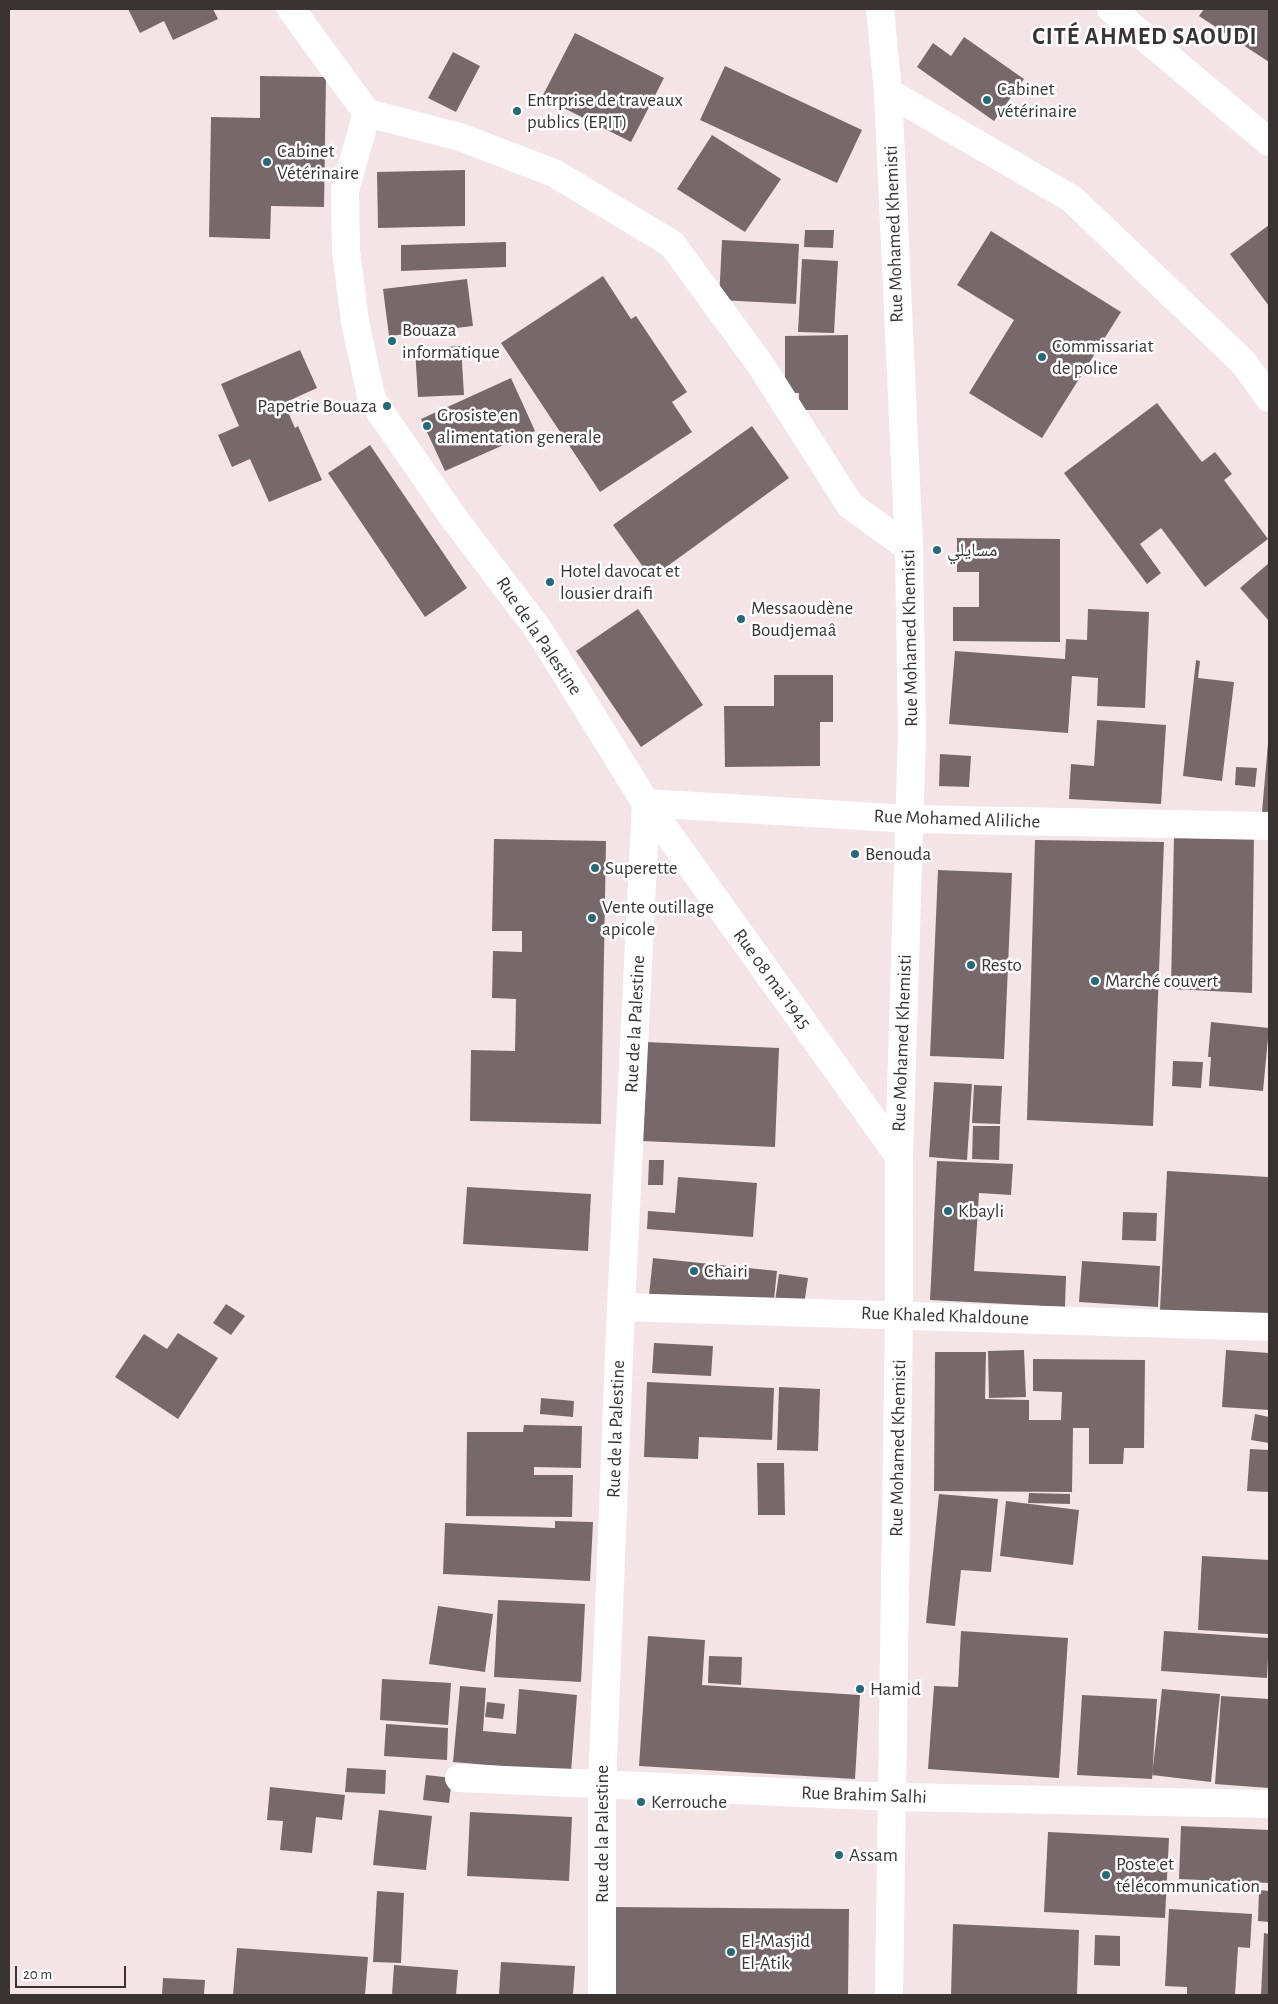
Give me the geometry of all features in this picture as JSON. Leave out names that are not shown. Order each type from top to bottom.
[{"type":"street","points":[[291,9],[367,113],[460,137],[554,173],[672,244],[760,364],[850,505],[909,548]]},
{"type":"street","name":"Rue Mohamed Khemisti","points":[[880,9],[888,92],[909,548],[912,734],[899,1156],[899,1314],[889,1995]]},
{"type":"street","points":[[1112,9],[1269,142]]},
{"type":"street","points":[[888,92],[1072,199],[1243,362],[1269,398]]},
{"type":"street","name":"Rue de la Palestine","points":[[367,113],[345,190],[346,243],[355,322],[372,400],[454,517],[538,629],[646,803],[621,1307],[602,1784],[602,1995]]},
{"type":"street","name":"Rue Mohamed Aliliche","points":[[646,803],[909,820],[1269,826]]},
{"type":"street","name":"Rue 08 mai 1945","points":[[646,803],[899,1156]]},
{"type":"street","name":"Rue Khaled Khaldoune","points":[[621,1307],[899,1314],[1269,1327]]},
{"type":"street","name":"Rue Brahim Salhi","points":[[459,1778],[893,1797],[1269,1804]]},
{"type":"building","points":[[128,9],[213,9],[218,19],[173,40],[164,21],[140,33]]},
{"type":"building","points":[[1204,9],[1269,9],[1269,62],[1199,16]]},
{"type":"building","points":[[575,33],[664,78],[631,142],[542,97]]},
{"type":"building","name":"Cabinet vétérinaire","points":[[964,37],[1024,79],[994,121],[917,67],[933,43],[951,56]]},
{"type":"building","points":[[453,52],[480,66],[456,112],[428,98]]},
{"type":"building","points":[[725,66],[862,130],[837,183],[700,120]]},
{"type":"building","name":"Cabinet Vétérinaire","points":[[260,76],[326,77],[324,207],[271,206],[270,239],[209,237],[211,117],[260,118]]},
{"type":"building","points":[[712,135],[781,179],[745,232],[677,189]]},
{"type":"building","points":[[465,170],[465,226],[378,228],[377,172]]},
{"type":"building","points":[[1269,225],[1269,306],[1230,254]]},
{"type":"building","points":[[805,230],[834,230],[833,248],[804,247]]},
{"type":"building","name":"Commissariat de police","points":[[991,231],[1121,312],[1042,438],[969,393],[1014,320],[957,285]]},
{"type":"building","points":[[722,240],[799,244],[796,304],[719,300]]},
{"type":"building","points":[[506,242],[506,267],[401,271],[401,245]]},
{"type":"building","points":[[802,259],[838,261],[834,333],[798,332]]},
{"type":"building","points":[[603,276],[631,319],[636,316],[687,392],[672,402],[692,432],[600,492],[501,343]]},
{"type":"building","points":[[467,279],[473,326],[389,336],[383,289]]},
{"type":"building","points":[[848,335],[848,410],[799,410],[799,393],[785,393],[785,336]]},
{"type":"building","points":[[461,346],[464,395],[418,397],[415,349]]},
{"type":"building","points":[[300,350],[317,388],[284,403],[295,428],[298,426],[322,480],[269,502],[250,459],[232,467],[218,435],[239,426],[221,384]]},
{"type":"building","points":[[511,378],[535,431],[445,471],[421,419]]},
{"type":"building","points":[[1157,403],[1202,462],[1215,452],[1232,474],[1224,480],[1268,539],[1205,587],[1161,528],[1140,544],[1161,573],[1147,584],[1064,473]]},
{"type":"building","points":[[752,426],[789,478],[651,578],[613,525]]},
{"type":"building","points":[[370,445],[467,588],[425,617],[328,473]]},
{"type":"building","points":[[957,538],[1060,539],[1060,642],[953,641],[953,607],[979,607],[979,572],[957,572]]},
{"type":"building","points":[[1269,563],[1269,621],[1240,588]]},
{"type":"building","points":[[638,609],[703,705],[641,747],[576,651]]},
{"type":"building","points":[[1088,609],[1149,612],[1145,708],[1097,706],[1098,678],[1072,676],[1068,733],[949,724],[955,651],[1065,659],[1066,639],[1087,640]]},
{"type":"building","points":[[1196,660],[1200,661],[1198,678],[1234,682],[1222,781],[1183,776]]},
{"type":"building","points":[[774,675],[833,675],[833,722],[820,722],[820,766],[725,767],[724,706],[774,706]]},
{"type":"building","points":[[1097,720],[1166,725],[1161,804],[1069,799],[1071,764],[1094,766]]},
{"type":"building","points":[[1268,743],[1269,812],[1262,812]]},
{"type":"building","points":[[940,754],[971,756],[969,787],[939,786]]},
{"type":"building","points":[[1236,767],[1257,768],[1255,787],[1235,785]]},
{"type":"building","name":"Marché couvert","points":[[1174,835],[1254,835],[1252,993],[1171,989]]},
{"type":"building","points":[[494,839],[606,841],[601,1124],[470,1121],[471,1050],[515,1051],[516,999],[492,998],[493,951],[522,952],[522,931],[492,931]]},
{"type":"building","name":"Marché couvert","points":[[1035,840],[1164,842],[1153,1126],[1027,1120]]},
{"type":"building","name":"Resto","points":[[938,870],[1012,873],[1004,1059],[930,1056]]},
{"type":"building","points":[[1211,1022],[1269,1028],[1263,1091],[1209,1086],[1211,1057],[1208,1057]]},
{"type":"building","points":[[646,1042],[779,1048],[775,1147],[642,1141]]},
{"type":"building","points":[[1173,1061],[1203,1062],[1201,1088],[1172,1086]]},
{"type":"building","points":[[934,1082],[972,1084],[967,1160],[929,1157]]},
{"type":"building","points":[[974,1085],[1002,1086],[1000,1124],[972,1123]]},
{"type":"building","points":[[973,1126],[1000,1126],[999,1160],[972,1159]]},
{"type":"building","points":[[649,1160],[664,1160],[663,1185],[648,1185]]},
{"type":"building","points":[[937,1161],[1013,1164],[1011,1195],[979,1193],[974,1271],[1066,1276],[1065,1307],[930,1300]]},
{"type":"building","points":[[1167,1171],[1269,1177],[1269,1316],[1160,1310]]},
{"type":"building","points":[[678,1177],[757,1183],[753,1237],[647,1229],[648,1211],[675,1213]]},
{"type":"building","points":[[467,1187],[591,1194],[588,1251],[463,1244]]},
{"type":"building","points":[[1123,1212],[1157,1213],[1156,1241],[1122,1240]]},
{"type":"building","points":[[653,1258],[777,1271],[773,1308],[649,1295]]},
{"type":"building","points":[[1082,1261],[1160,1266],[1158,1307],[1079,1302]]},
{"type":"building","points":[[779,1274],[808,1278],[804,1305],[775,1301]]},
{"type":"building","points":[[226,1304],[245,1316],[231,1335],[213,1323]]},
{"type":"building","points":[[178,1333],[218,1358],[178,1419],[115,1377],[144,1334],[167,1349]]},
{"type":"building","points":[[654,1343],[713,1346],[711,1376],[652,1373]]},
{"type":"building","points":[[1024,1350],[1026,1397],[989,1398],[988,1351]]},
{"type":"building","points":[[1226,1350],[1269,1353],[1269,1410],[1222,1407]]},
{"type":"building","points":[[935,1352],[986,1352],[985,1399],[1029,1400],[1029,1420],[1061,1420],[1062,1392],[1033,1391],[1033,1359],[1145,1360],[1144,1448],[1124,1448],[1123,1464],[1089,1464],[1089,1428],[1073,1428],[1072,1492],[934,1491]]},
{"type":"building","points":[[647,1382],[774,1388],[772,1440],[699,1437],[698,1459],[644,1457]]},
{"type":"building","points":[[779,1387],[820,1389],[818,1451],[777,1450]]},
{"type":"building","points":[[541,1398],[574,1401],[573,1417],[540,1414]]},
{"type":"building","points":[[1255,1414],[1269,1417],[1269,1443],[1251,1440]]},
{"type":"building","points":[[524,1425],[582,1426],[581,1468],[534,1467],[534,1475],[573,1475],[572,1517],[466,1516],[467,1432],[523,1432]]},
{"type":"building","points":[[1250,1449],[1269,1450],[1269,1492],[1247,1491]]},
{"type":"building","points":[[757,1463],[784,1463],[785,1515],[758,1515]]},
{"type":"building","points":[[1029,1493],[1070,1494],[1070,1504],[1028,1503]]},
{"type":"building","points":[[939,1494],[998,1499],[991,1572],[961,1570],[955,1626],[926,1623]]},
{"type":"building","points":[[1006,1501],[1079,1510],[1073,1565],[1000,1556]]},
{"type":"building","points":[[555,1521],[593,1522],[590,1581],[443,1574],[445,1523],[555,1528]]},
{"type":"building","points":[[1202,1556],[1269,1560],[1268,1634],[1198,1630]]},
{"type":"building","points":[[498,1600],[585,1604],[581,1682],[494,1677]]},
{"type":"building","points":[[438,1606],[493,1614],[485,1672],[429,1664]]},
{"type":"building","points":[[961,1631],[1068,1638],[1059,1778],[928,1769],[934,1686],[958,1687]]},
{"type":"building","points":[[1164,1631],[1269,1638],[1267,1678],[1161,1671]]},
{"type":"building","points":[[648,1636],[705,1640],[702,1685],[860,1695],[855,1779],[639,1766]]},
{"type":"building","points":[[709,1656],[742,1657],[741,1685],[708,1683]]},
{"type":"building","points":[[382,1679],[451,1683],[448,1725],[380,1720]]},
{"type":"building","points":[[460,1686],[486,1688],[483,1731],[516,1734],[519,1689],[577,1695],[571,1772],[453,1762]]},
{"type":"building","points":[[1162,1689],[1220,1694],[1211,1782],[1152,1775]]},
{"type":"building","points":[[1082,1695],[1157,1699],[1152,1779],[1077,1775]]},
{"type":"building","points":[[1221,1696],[1269,1699],[1269,1788],[1215,1784]]},
{"type":"building","points":[[487,1702],[505,1704],[503,1719],[485,1717]]},
{"type":"building","points":[[386,1724],[448,1728],[447,1760],[384,1756]]},
{"type":"building","points":[[347,1768],[386,1770],[385,1794],[345,1792]]},
{"type":"building","points":[[426,1775],[452,1778],[449,1803],[423,1800]]},
{"type":"building","points":[[270,1787],[345,1795],[342,1820],[316,1817],[312,1853],[280,1850],[283,1821],[267,1820]]},
{"type":"building","points":[[379,1810],[432,1816],[426,1870],[373,1865]]},
{"type":"building","points":[[470,1812],[572,1817],[569,1881],[467,1876]]},
{"type":"building","points":[[1181,1826],[1269,1830],[1269,1883],[1179,1879]]},
{"type":"building","name":"Poste et télécommunication","points":[[1048,1832],[1169,1838],[1165,1918],[1044,1912]]},
{"type":"building","points":[[1259,1890],[1269,1891],[1269,1922],[1258,1921]]},
{"type":"building","points":[[377,1891],[404,1893],[401,1963],[373,1962]]},
{"type":"building","name":"El-Masjid El-Atik","points":[[613,1907],[849,1909],[848,1995],[613,1995]]},
{"type":"building","points":[[1169,1909],[1252,1914],[1250,1948],[1238,1947],[1235,1995],[1187,1995],[1187,1987],[1165,1986]]},
{"type":"building","points":[[953,1924],[1079,1930],[1077,1995],[951,1995]]},
{"type":"building","points":[[1264,1933],[1269,1934],[1269,1995],[1261,1995]]},
{"type":"building","points":[[1095,1935],[1120,1936],[1120,1966],[1094,1965]]},
{"type":"building","points":[[237,1948],[368,1957],[365,1995],[233,1995]]},
{"type":"building","points":[[501,1962],[575,1966],[573,1995],[499,1995]]},
{"type":"building","points":[[394,1965],[458,1970],[456,1995],[392,1995]]},
{"type":"building","points":[[163,1978],[205,1980],[204,1995],[162,1995]]},
{"type":"place","name":"Cabinet vétérinaire","points":[[987,100]]},
{"type":"place","name":"Entrprise de traveaux publics (EPIT)","points":[[517,111]]},
{"type":"place","name":"Cabinet Vétérinaire","points":[[267,162]]},
{"type":"place","name":"Bouaza informatique","points":[[392,341]]},
{"type":"place","name":"Commissariat de police","points":[[1042,357]]},
{"type":"place","name":"Papetrie Bouaza","points":[[387,406]]},
{"type":"place","name":"Grosiste en alimentation generale","points":[[427,426]]},
{"type":"place","name":"مسايلي","points":[[937,550]]},
{"type":"place","name":"Hotel davocat et lousier draifi","points":[[550,582]]},
{"type":"place","name":"Messaoudène Boudjemaâ","points":[[741,619]]},
{"type":"place","name":"Benouda","points":[[855,854]]},
{"type":"place","name":"Superette","points":[[595,868]]},
{"type":"place","name":"Vente outillage apicole","points":[[592,918]]},
{"type":"place","name":"Resto","points":[[971,965]]},
{"type":"place","name":"Marché couvert","points":[[1095,981]]},
{"type":"place","name":"Kbayli","points":[[948,1211]]},
{"type":"place","name":"Chairi","points":[[694,1271]]},
{"type":"place","name":"Hamid","points":[[860,1689]]},
{"type":"place","name":"Kerrouche","points":[[641,1802]]},
{"type":"place","name":"Assam","points":[[839,1855]]},
{"type":"place","name":"Poste et télécommunication","points":[[1106,1875]]},
{"type":"place","name":"El-Masjid El-Atik","points":[[731,1952]]},
{"type":"district","name":"CITÉ AHMED SAOUDI","points":[[1145,37]]}]
